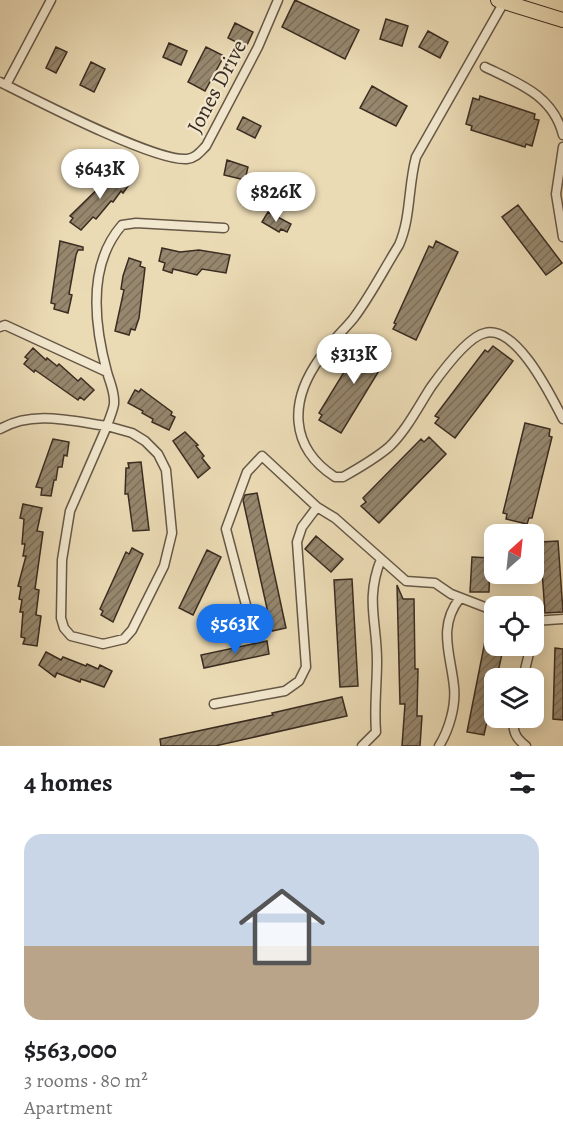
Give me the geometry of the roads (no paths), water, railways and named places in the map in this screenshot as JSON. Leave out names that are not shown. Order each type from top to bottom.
[{"type":"main road","points":[[501,1],[563,20]]},
{"type":"street","points":[[2,83],[51,0]]},
{"type":"street","name":"Jones Drive","points":[[2,83],[119,140],[177,158],[189,159],[198,155],[206,146],[258,47],[278,0]]},
{"type":"street","points":[[501,1],[421,145],[410,177],[404,233],[354,318],[318,360],[300,402],[298,426],[305,449],[313,460],[335,477],[343,477],[390,446],[455,357],[478,335],[487,332],[496,333],[517,347],[533,364],[563,419]]},
{"type":"street","points":[[485,67],[533,90],[548,106],[563,135]]},
{"type":"street","points":[[563,147],[560,194],[563,237]]},
{"type":"street","points":[[0,429],[26,419],[44,418],[107,426],[132,433],[146,441],[158,454],[166,470],[172,520],[170,547],[164,566],[132,630],[124,639],[111,644],[71,636],[64,628],[61,618],[62,560],[70,511],[107,426],[114,404],[113,389],[107,372],[94,305],[104,254],[110,238],[122,225],[136,223],[224,228]]},
{"type":"street","points":[[0,327],[5,325],[107,372]]},
{"type":"street","points":[[251,624],[226,529],[248,472],[262,456],[316,507],[335,518],[406,580],[435,584],[460,598],[484,607]]},
{"type":"street","points":[[214,704],[285,691],[299,681],[306,667],[297,542],[302,527],[316,507]]},
{"type":"street","points":[[362,746],[376,732],[377,659],[371,600],[374,578],[381,559]]},
{"type":"street","points":[[439,746],[449,727],[455,689],[448,660],[446,628],[451,609],[460,598]]},
{"type":"street","points":[[544,620],[563,619]]},
{"type":"street","points":[[513,728],[518,740],[526,746]]}]
